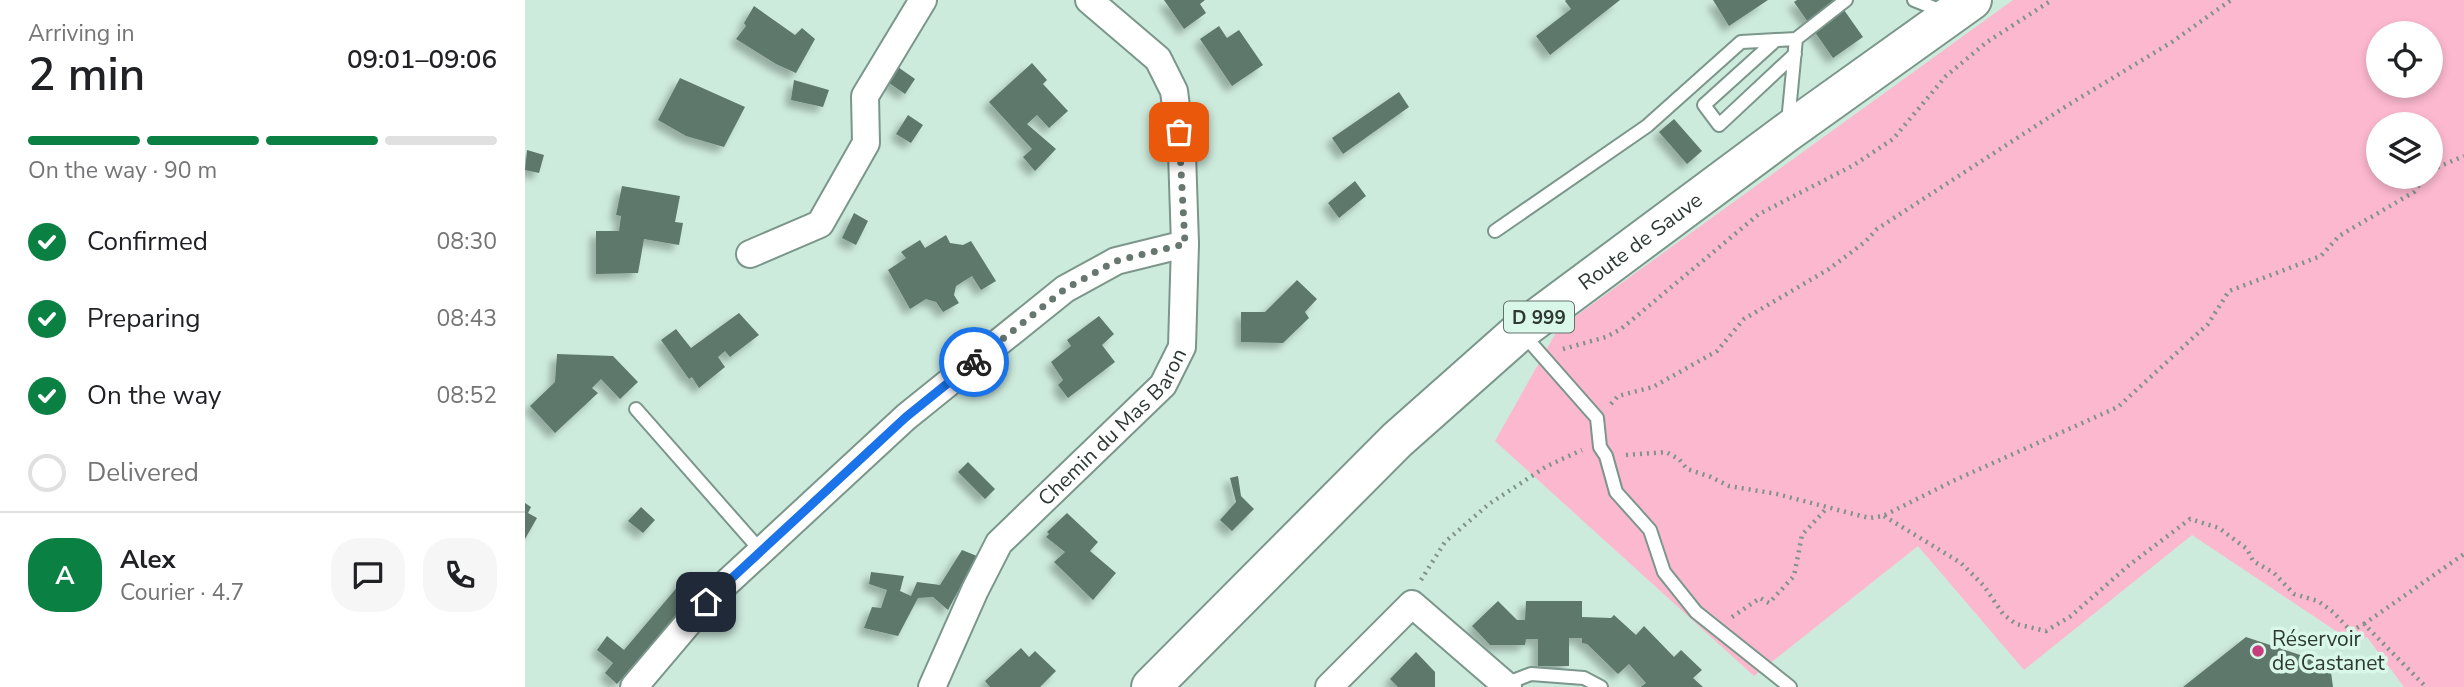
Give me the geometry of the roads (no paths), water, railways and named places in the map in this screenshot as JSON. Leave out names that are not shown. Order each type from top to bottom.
[{"type":"main road","name":"Route de Sauve","points":[[1151,687],[1397,440],[1532,344],[1786,133],[1961,8]]},
{"type":"street","points":[[750,254],[820,224],[866,143],[865,96],[923,0]]},
{"type":"street","name":"Chemin du Mas Baron","points":[[932,687],[999,542],[1164,385],[1182,348],[1185,244],[1182,153],[1174,91],[1158,59],[1089,0]]},
{"type":"street","points":[[634,687],[706,602],[906,417],[1065,289],[1116,261],[1185,244]]},
{"type":"street","points":[[1329,687],[1412,604],[1507,686]]},
{"type":"lane","points":[[1495,231],[1647,126],[1741,42],[1796,39],[1846,0]]},
{"type":"lane","points":[[1914,0],[1961,8]]},
{"type":"lane","points":[[1786,133],[1796,39]]},
{"type":"lane","points":[[1776,40],[1704,105],[1719,125],[1795,54]]},
{"type":"lane","points":[[1532,344],[1597,418],[1603,452],[1616,492],[1650,530],[1664,572],[1696,612],[1790,687]]},
{"type":"lane","points":[[636,409],[761,551]]},
{"type":"lane","points":[[1507,686],[1531,674],[1584,678],[1601,687]]},
{"type":"place","name":"Réservoir de Castanet","points":[[2258,651]]}]
